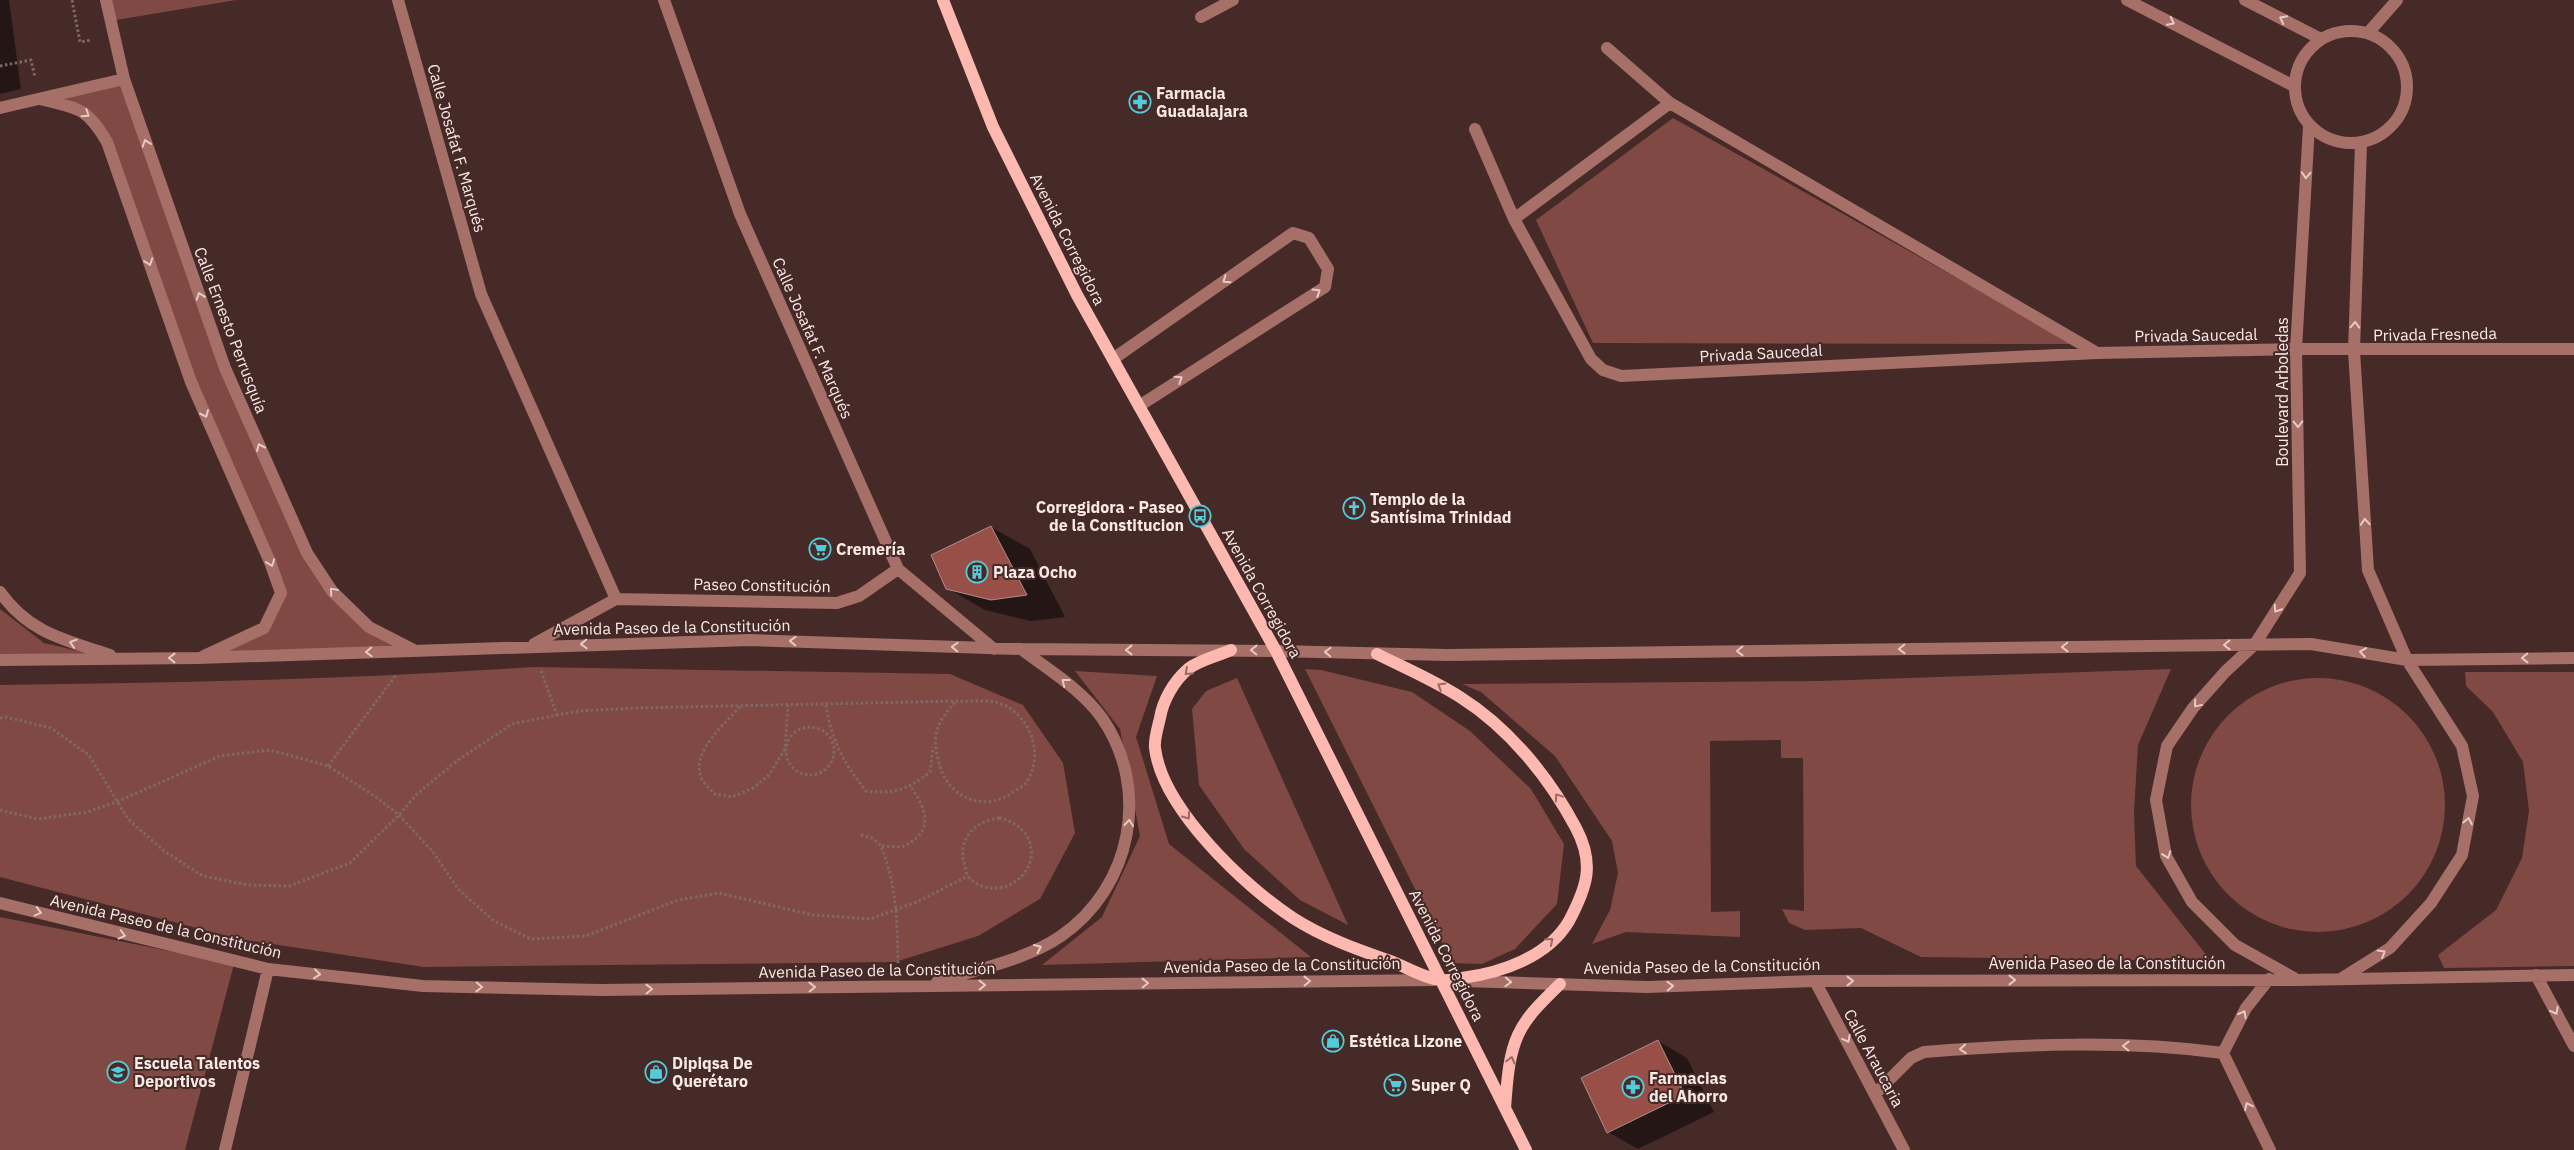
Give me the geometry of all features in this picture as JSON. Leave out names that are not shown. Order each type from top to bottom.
[{"type":"main road","name":"Avenida Corregidora","points":[[943,0],[993,127],[1077,295],[1276,651],[1526,1150]]},
{"type":"main road","points":[[1231,650],[1188,669],[1163,701],[1154,746],[1160,771],[1172,795],[1196,828],[1226,861],[1257,891],[1294,919],[1342,944],[1441,980],[1483,975],[1525,961],[1564,928],[1583,894],[1588,877],[1587,856],[1582,840],[1564,806],[1545,778],[1491,721],[1463,699],[1436,682],[1377,654]]},
{"type":"main road","points":[[1505,1108],[1508,1071],[1518,1034],[1537,1007],[1560,984]]},
{"type":"street","name":"Calle Ernesto Perrusquía","points":[[106,0],[112,37],[124,79],[225,368],[307,553],[332,591],[369,627],[414,650]]},
{"type":"street","name":"Calle Josafat F. Marqués","points":[[398,0],[481,294],[616,599]]},
{"type":"street","name":"Calle Josafat F. Marqués","points":[[664,0],[740,214],[898,569],[994,649]]},
{"type":"street","points":[[1201,17],[1233,0]]},
{"type":"street","points":[[2127,0],[2294,86]]},
{"type":"street","points":[[2245,0],[2321,39]]},
{"type":"street","points":[[2368,33],[2397,0]]},
{"type":"street","points":[[2344,31],[2368,33],[2394,49],[2407,76],[2405,106],[2388,130],[2361,144],[2333,141],[2309,126],[2298,108],[2294,86],[2302,59],[2321,39],[2344,31]]},
{"type":"street","points":[[1607,48],[1670,103],[2097,353]]},
{"type":"street","points":[[0,108],[124,79]]},
{"type":"street","points":[[40,99],[78,109],[94,120],[107,142],[191,382],[270,562],[281,593],[264,628],[198,658]]},
{"type":"street","points":[[1514,219],[1670,103]]},
{"type":"street","name":"Boulevard Arboledas","points":[[2298,980],[2235,944],[2192,902],[2166,856],[2156,800],[2167,746],[2193,708],[2225,672],[2255,644],[2300,573],[2296,349],[2309,126]]},
{"type":"street","name":"Privada Saucedal","points":[[1475,129],[1514,219],[1590,359],[1603,370],[1621,376],[2097,353],[2296,349]]},
{"type":"street","points":[[2340,979],[2390,948],[2431,903],[2462,854],[2473,796],[2462,746],[2408,660],[2368,570],[2354,351],[2361,144]]},
{"type":"street","points":[[1113,359],[1293,233],[1308,238],[1328,269],[1325,287],[1139,406]]},
{"type":"street","name":"Privada Fresneda","points":[[2296,349],[2354,351],[2574,349]]},
{"type":"street","name":"Paseo Constitución","points":[[616,599],[837,603],[859,596],[898,569]]},
{"type":"street","points":[[0,592],[9,605],[27,622],[49,635],[120,658]]},
{"type":"street","points":[[532,646],[616,599]]},
{"type":"street","name":"Avenida Paseo de la Constitución","points":[[0,660],[198,658],[750,640],[994,649],[1231,650],[1447,655],[2311,644],[2408,660],[2574,658]]},
{"type":"street","points":[[925,986],[1038,949],[1080,922],[1097,903],[1111,882],[1128,836],[1130,802],[1124,762],[1114,739],[1101,718],[1085,699],[1021,649]]},
{"type":"street","name":"Avenida Paseo de la Constitución","points":[[0,903],[268,969],[423,986],[601,990],[1441,980],[1647,986],[1815,981],[2298,980],[2574,975]]},
{"type":"street","points":[[225,1150],[268,969]]},
{"type":"street","points":[[2536,975],[2574,1046]]},
{"type":"street","points":[[2223,1053],[2246,1008],[2270,979]]},
{"type":"street","name":"Calle Araucaria","points":[[1815,981],[1876,1093],[1904,1150]]},
{"type":"street","points":[[1876,1093],[1911,1058],[1924,1052],[2024,1044],[2174,1047],[2223,1053]]},
{"type":"street","points":[[2223,1053],[2270,1150]]},
{"type":"path","points":[[72,0],[80,42],[112,37]]},
{"type":"path","points":[[0,66],[31,60],[40,99]]},
{"type":"path","points":[[532,646],[557,715]]},
{"type":"path","points":[[328,766],[414,650]]},
{"type":"path","points":[[740,706],[707,745],[700,763],[702,778],[715,794],[732,797],[753,788],[770,775],[792,734],[807,725],[824,729],[835,743],[846,765],[866,791],[888,793],[911,787],[930,772],[934,744],[941,719],[956,702]]},
{"type":"path","points":[[0,718],[6,717],[51,728],[89,755],[119,801],[128,820],[164,850],[203,876],[247,885],[289,886],[350,863],[399,815],[416,794],[458,760],[512,724],[578,711],[636,708],[995,702],[1018,714],[1032,735],[1035,759],[1025,784],[1003,799],[978,803],[956,792],[941,772],[934,744]]},
{"type":"path","points":[[788,705],[785,749],[789,766],[804,776],[822,773],[833,761],[835,743],[826,705]]},
{"type":"path","points":[[0,810],[38,819],[87,812],[119,801],[220,756],[270,750],[328,766],[376,797],[399,815],[432,852],[458,889],[494,921],[531,939],[586,936],[678,900],[719,893],[814,915],[870,919],[917,902],[968,876]]},
{"type":"path","points":[[881,846],[903,846],[921,834],[926,816],[920,800],[911,787]]},
{"type":"path","points":[[999,818],[1018,825],[1029,838],[1032,850],[1030,866],[1023,877],[1013,884],[995,888],[984,886],[968,876],[962,858],[962,848],[966,836],[976,825],[987,820],[999,818]]},
{"type":"path","points":[[862,835],[872,838],[881,846],[892,874],[896,909],[898,986]]},
{"type":"shaded area","points":[[106,0],[236,0],[110,21]]},
{"type":"shaded area","points":[[124,79],[225,368],[307,553],[369,627],[414,650],[198,658],[264,628],[281,593],[191,382],[107,142],[78,109],[40,99]]},
{"type":"shaded area","points":[[1673,118],[2074,344],[1593,343],[1536,220]]},
{"type":"shaded area","points":[[0,609],[44,643],[113,659],[0,661]]},
{"type":"shaded area","points":[[533,667],[950,674],[1023,705],[1063,763],[1075,833],[1040,899],[978,936],[895,962],[424,967],[239,939],[0,877],[0,685],[266,680],[400,675]]},
{"type":"shaded area","points":[[1305,669],[1321,670],[1412,692],[1470,731],[1531,789],[1564,844],[1557,904],[1515,949],[1482,964],[1452,963]]},
{"type":"shaded area","points":[[2171,669],[2138,745],[2134,813],[2136,866],[2211,961],[1921,957],[1861,928],[1805,930],[1789,923],[1782,909],[1804,911],[1803,758],[1781,758],[1781,740],[1710,741],[1711,912],[1740,911],[1740,937],[1626,932],[1592,944],[1610,910],[1618,873],[1612,841],[1555,756],[1481,692],[1462,684],[1820,681]]},
{"type":"shaded area","points":[[1075,671],[1157,676],[1136,737],[1169,844],[1311,957],[1042,965],[1102,917],[1140,836],[1120,729]]},
{"type":"shaded area","points":[[2465,672],[2574,672],[2574,966],[2444,968],[2438,955],[2496,910],[2522,858],[2529,811],[2523,762],[2493,712],[2466,686]]},
{"type":"shaded area","points":[[1237,678],[1348,925],[1300,900],[1244,849],[1199,785],[1192,709],[1206,691]]},
{"type":"shaded area","points":[[2318,678],[2343,681],[2366,688],[2378,693],[2408,715],[2430,745],[2435,757],[2442,780],[2445,805],[2442,830],[2435,853],[2430,865],[2408,895],[2378,917],[2366,922],[2343,929],[2318,932],[2293,929],[2270,922],[2258,917],[2228,895],[2206,865],[2201,853],[2194,830],[2191,805],[2194,780],[2201,757],[2206,745],[2228,715],[2258,693],[2270,688],[2293,681]]},
{"type":"shaded area","name":"Escuela Talentos Deportivos","points":[[0,917],[234,964],[185,1150],[0,1150]]},
{"type":"building","name":"Plaza Ocho","points":[[991,526],[1027,595],[991,600],[946,589],[931,555]]},
{"type":"building","name":"Farmacias del Ahorro","points":[[1658,1040],[1685,1095],[1607,1133],[1581,1078]]},
{"type":"place","name":"Farmacia Guadalajara","points":[[1140,102]]},
{"type":"place","name":"Templo de la Santísima Trinidad","points":[[1354,508]]},
{"type":"place","name":"Corregidora - Paseo de la Constitucion","points":[[1200,516]]},
{"type":"place","name":"Cremería","points":[[820,549]]},
{"type":"place","name":"Plaza Ocho","points":[[977,572]]},
{"type":"place","name":"Estética Lizone","points":[[1333,1041]]},
{"type":"place","name":"Escuela Talentos Deportivos","points":[[118,1072]]},
{"type":"place","name":"Dipiqsa De Querétaro","points":[[656,1072]]},
{"type":"place","name":"Super Q","points":[[1395,1085]]},
{"type":"place","name":"Farmacias del Ahorro","points":[[1633,1087]]}]
